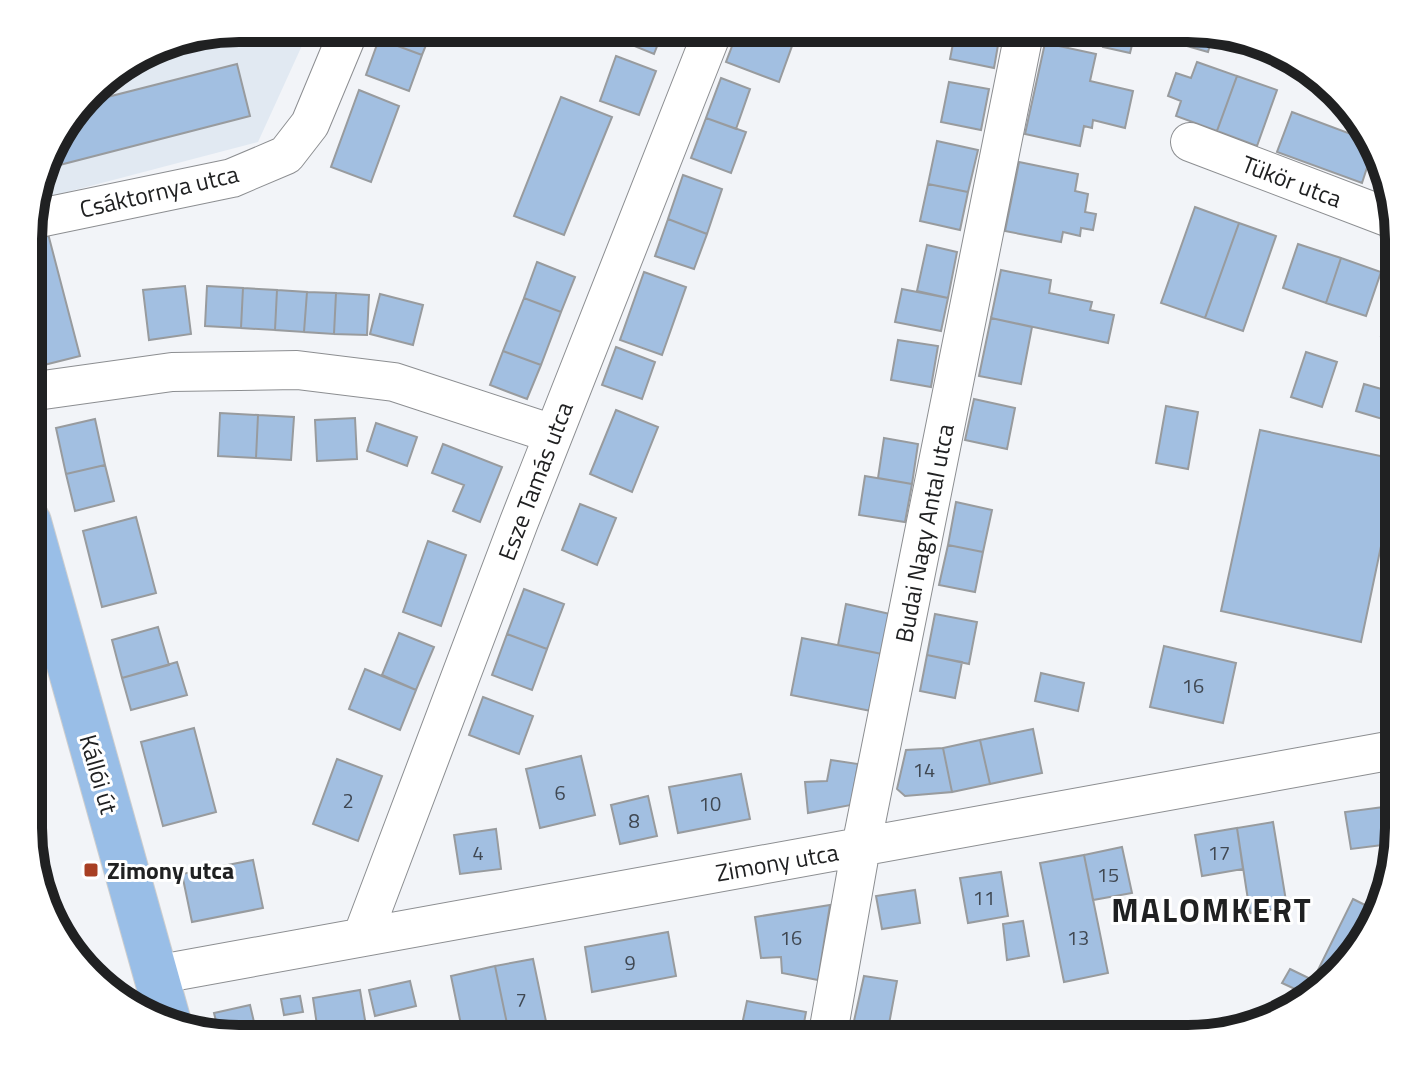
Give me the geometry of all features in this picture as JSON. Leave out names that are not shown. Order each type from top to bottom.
[{"type":"main road","name":"Kállói út","points":[[42,569],[166,1011]]},
{"type":"street","name":"Csáktornya utca","points":[[44,217],[232,178],[286,155],[310,124],[344,42]]},
{"type":"street","name":"Esze Tamás utca","points":[[362,937],[553,434],[708,42]]},
{"type":"street","name":"Budai Nagy Antal utca","points":[[829,1025],[861,847],[1022,42]]},
{"type":"street","name":"Tükör utca","points":[[1190,142],[1383,216]]},
{"type":"street","points":[[42,390],[172,372],[297,370],[394,382],[553,434]]},
{"type":"street","name":"Zimony utca","points":[[155,975],[1385,752]]},
{"type":"shaded area","points":[[226,42],[304,42],[258,142],[47,197],[52,175],[75,129],[109,91],[140,68],[175,52],[200,46]]},
{"type":"building","points":[[378,42],[387,42],[422,55],[409,91],[366,75]]},
{"type":"building","points":[[387,42],[427,42],[422,55]]},
{"type":"building","points":[[624,42],[659,42],[654,54]]},
{"type":"building","points":[[734,42],[780,42],[792,46],[779,82],[726,62]]},
{"type":"building","points":[[953,42],[999,42],[994,68],[950,59]]},
{"type":"building","points":[[1104,42],[1133,42],[1130,53],[1103,47]]},
{"type":"building","points":[[1188,42],[1210,43],[1208,52],[1187,46]]},
{"type":"building","points":[[1045,43],[1096,54],[1090,81],[1133,91],[1125,128],[1093,120],[1092,128],[1084,126],[1080,146],[1025,134]]},
{"type":"building","points":[[616,56],[656,71],[639,115],[600,101]]},
{"type":"building","points":[[1197,62],[1237,76],[1217,131],[1176,116],[1181,101],[1168,96],[1176,73],[1191,78]]},
{"type":"building","points":[[237,64],[250,116],[56,166],[75,129],[101,99]]},
{"type":"building","points":[[1237,76],[1277,90],[1257,146],[1217,131]]},
{"type":"building","points":[[721,78],[750,89],[736,129],[706,118]]},
{"type":"building","points":[[949,82],[989,89],[981,130],[941,122]]},
{"type":"building","points":[[359,90],[399,106],[371,182],[331,167]]},
{"type":"building","points":[[561,97],[612,117],[564,235],[514,216]]},
{"type":"building","points":[[1292,112],[1356,136],[1369,161],[1362,183],[1277,152]]},
{"type":"building","points":[[706,118],[746,132],[731,173],[691,158]]},
{"type":"building","points":[[937,141],[978,150],[968,192],[928,184]]},
{"type":"building","points":[[1019,162],[1078,174],[1075,191],[1088,194],[1085,212],[1096,214],[1093,230],[1081,228],[1080,236],[1063,232],[1061,242],[1005,231]]},
{"type":"building","points":[[683,175],[722,189],[707,234],[668,219]]},
{"type":"building","points":[[928,184],[968,192],[960,230],[920,221]]},
{"type":"building","points":[[1195,207],[1239,223],[1205,318],[1161,303]]},
{"type":"building","points":[[668,219],[707,234],[694,269],[655,256]]},
{"type":"building","points":[[1239,223],[1276,236],[1243,331],[1205,318]]},
{"type":"building","points":[[46,226],[80,356],[42,366],[42,239],[43,227]]},
{"type":"building","points":[[1298,244],[1341,258],[1326,303],[1283,288]]},
{"type":"building","points":[[927,245],[957,252],[948,298],[917,291]]},
{"type":"building","points":[[1341,258],[1381,272],[1366,316],[1326,303]]},
{"type":"building","points":[[537,262],[575,277],[561,312],[524,298]]},
{"type":"building","points":[[1001,270],[1051,280],[1049,293],[1092,302],[1090,310],[1114,315],[1108,343],[991,318]]},
{"type":"building","points":[[644,272],[686,287],[662,355],[620,340]]},
{"type":"building","points":[[185,286],[191,334],[149,340],[143,290]]},
{"type":"building","points":[[207,286],[243,288],[241,328],[205,326]]},
{"type":"building","points":[[243,288],[277,290],[275,330],[241,328]]},
{"type":"building","points":[[902,289],[948,298],[941,331],[895,322]]},
{"type":"building","points":[[277,290],[307,292],[304,332],[275,330]]},
{"type":"building","points":[[307,292],[336,293],[334,334],[304,332]]},
{"type":"building","points":[[336,293],[369,295],[367,335],[334,334]]},
{"type":"building","points":[[380,294],[423,305],[413,345],[370,334]]},
{"type":"building","points":[[524,298],[561,312],[541,365],[503,351]]},
{"type":"building","points":[[991,318],[1032,327],[1021,384],[979,376]]},
{"type":"building","points":[[898,340],[938,346],[931,387],[891,380]]},
{"type":"building","points":[[616,347],[655,362],[642,399],[602,385]]},
{"type":"building","points":[[503,351],[541,365],[527,399],[490,385]]},
{"type":"building","points":[[1306,352],[1337,362],[1322,407],[1291,397]]},
{"type":"building","points":[[1364,384],[1385,390],[1385,420],[1356,411]]},
{"type":"building","points":[[974,399],[1015,408],[1007,449],[965,440]]},
{"type":"building","points":[[1166,406],[1198,412],[1188,469],[1156,463]]},
{"type":"building","points":[[616,410],[658,427],[632,492],[590,474]]},
{"type":"building","points":[[220,413],[258,415],[256,458],[218,456]]},
{"type":"building","points":[[258,415],[294,417],[291,460],[256,458]]},
{"type":"building","points":[[355,418],[357,459],[317,461],[315,420]]},
{"type":"building","points":[[95,419],[105,465],[66,474],[56,428]]},
{"type":"building","points":[[376,423],[417,437],[407,466],[367,451]]},
{"type":"building","points":[[1260,430],[1385,457],[1385,527],[1361,642],[1221,611]]},
{"type":"building","points":[[884,438],[918,444],[912,484],[878,478]]},
{"type":"building","points":[[443,444],[502,467],[480,522],[453,511],[464,485],[432,473]]},
{"type":"building","points":[[105,465],[114,501],[75,511],[66,474]]},
{"type":"building","points":[[865,476],[912,484],[905,522],[859,515]]},
{"type":"building","points":[[956,502],[992,510],[983,552],[948,545]]},
{"type":"building","points":[[580,504],[616,518],[597,565],[562,550]]},
{"type":"building","points":[[136,517],[156,593],[102,607],[83,531]]},
{"type":"building","points":[[428,541],[466,555],[441,626],[403,612]]},
{"type":"building","points":[[948,545],[983,552],[975,592],[939,585]]},
{"type":"building","points":[[524,589],[564,604],[547,649],[507,634]]},
{"type":"building","points":[[846,604],[890,614],[882,654],[838,645]]},
{"type":"building","points":[[935,614],[977,622],[969,664],[927,655]]},
{"type":"building","points":[[158,627],[169,665],[122,678],[112,640]]},
{"type":"building","points":[[399,633],[434,647],[416,690],[382,675]]},
{"type":"building","points":[[507,634],[547,649],[532,690],[492,675]]},
{"type":"building","points":[[802,638],[882,654],[871,711],[791,695]]},
{"type":"building","points":[[1164,646],[1236,663],[1223,723],[1150,707]]},
{"type":"building","points":[[927,655],[962,662],[955,698],[920,691]]},
{"type":"building","points":[[177,662],[187,695],[131,710],[122,678]]},
{"type":"building","points":[[365,669],[416,690],[400,730],[349,709]]},
{"type":"building","points":[[1041,673],[1084,683],[1078,711],[1035,701]]},
{"type":"building","points":[[483,697],[533,716],[519,754],[469,735]]},
{"type":"building","points":[[194,728],[216,812],[163,826],[141,742]]},
{"type":"building","points":[[1033,729],[1042,773],[990,784],[980,740]]},
{"type":"building","points":[[980,740],[990,784],[952,792],[943,748]]},
{"type":"building","points":[[943,748],[952,792],[905,796],[897,789],[906,750]]},
{"type":"building","points":[[581,756],[595,815],[540,828],[526,769]]},
{"type":"building","points":[[337,759],[382,776],[358,841],[313,824]]},
{"type":"building","points":[[831,760],[858,764],[851,805],[808,813],[805,782],[827,781]]},
{"type":"building","points":[[741,774],[750,819],[678,833],[669,787]]},
{"type":"building","points":[[648,796],[657,836],[620,844],[611,805]]},
{"type":"building","points":[[1385,807],[1384,845],[1351,849],[1345,812]]},
{"type":"building","points":[[1273,822],[1287,907],[1250,913],[1237,828]]},
{"type":"building","points":[[1237,828],[1243,869],[1202,876],[1195,835]]},
{"type":"building","points":[[496,829],[501,869],[460,874],[454,835]]},
{"type":"building","points":[[1122,847],[1132,893],[1093,900],[1084,855]]},
{"type":"building","points":[[1084,855],[1108,973],[1064,982],[1040,863]]},
{"type":"building","points":[[253,860],[263,908],[192,922],[182,874]]},
{"type":"building","points":[[1001,872],[1008,916],[968,923],[960,878]]},
{"type":"building","points":[[915,890],[920,923],[882,929],[876,896]]},
{"type":"building","points":[[1353,899],[1369,907],[1352,938],[1336,958],[1319,975],[1316,974]]},
{"type":"building","points":[[830,905],[818,980],[782,973],[781,957],[761,958],[755,917]]},
{"type":"building","points":[[1023,921],[1029,956],[1007,960],[1003,924]]},
{"type":"building","points":[[668,932],[676,976],[592,992],[585,947]]},
{"type":"building","points":[[533,959],[547,1025],[507,1025],[495,966]]},
{"type":"building","points":[[495,966],[507,1025],[461,1025],[451,976]]},
{"type":"building","points":[[1290,969],[1313,980],[1299,991],[1282,983]]},
{"type":"building","points":[[864,976],[897,981],[889,1024],[894,1025],[853,1025]]},
{"type":"building","points":[[410,981],[416,1006],[375,1016],[369,990]]},
{"type":"building","points":[[360,990],[366,1025],[317,1025],[313,998]]},
{"type":"building","points":[[300,996],[303,1012],[284,1015],[281,999]]},
{"type":"building","points":[[747,1001],[806,1012],[804,1025],[742,1025]]},
{"type":"building","points":[[250,1005],[255,1025],[217,1024],[214,1013]]},
{"type":"place","name":"Zimony utca","points":[[91,870]]},
{"type":"district","name":"MALOMKERT","points":[[1212,910]]}]
